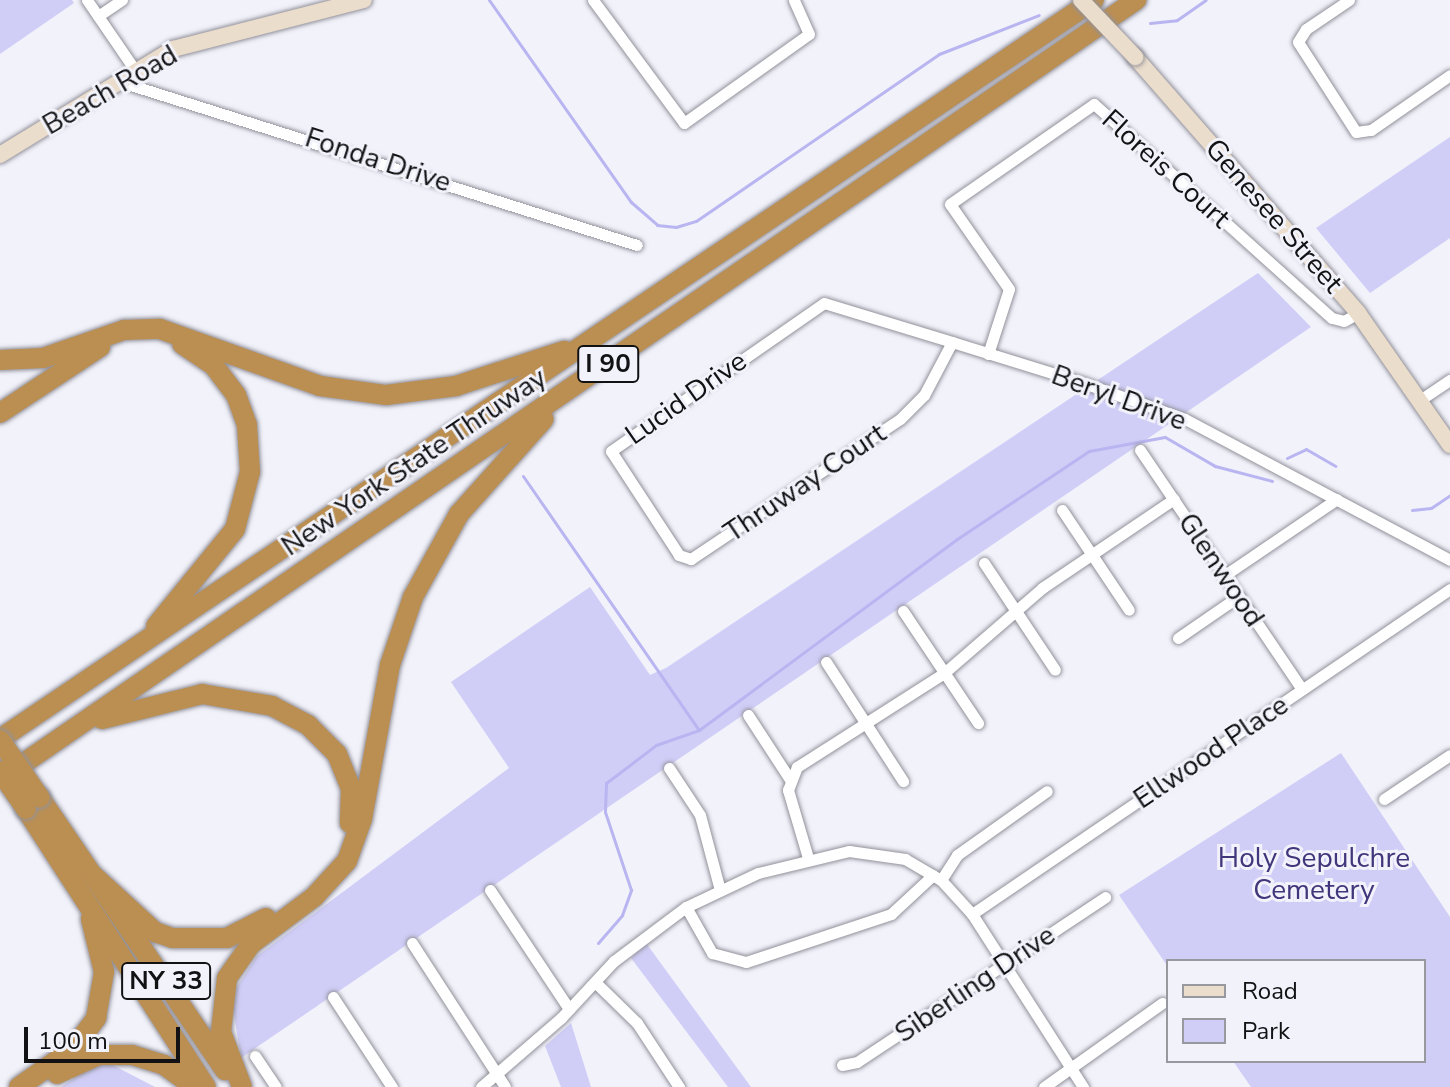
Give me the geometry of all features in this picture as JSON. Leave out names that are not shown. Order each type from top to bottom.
[{"type":"highway","name":"New York State Thruway","points":[[0,740],[1094,0]]},
{"type":"highway","name":"New York State Thruway","points":[[0,779],[1136,0]]},
{"type":"highway","points":[[0,360],[43,358],[124,330],[160,329],[320,386],[386,395],[488,378],[594,340]]},
{"type":"highway","points":[[0,413],[94,350],[128,338],[186,345],[230,385],[251,449],[243,510],[221,550],[136,649]]},
{"type":"highway","points":[[242,1087],[221,1032],[227,978],[251,944],[314,897],[347,861],[362,819],[390,665],[419,586],[495,467],[581,383]]},
{"type":"highway","points":[[79,726],[202,694],[249,699],[291,715],[322,737],[351,789],[348,831],[323,877],[227,938],[188,941],[155,932],[86,881]]},
{"type":"highway","name":"NY 33","points":[[0,740],[33,803],[235,1087]]},
{"type":"highway","name":"NY 33","points":[[0,771],[33,803]]},
{"type":"highway","points":[[19,1087],[73,1049],[103,997],[102,951],[86,881]]},
{"type":"highway","name":"NY 33","points":[[86,881],[206,1087]]},
{"type":"highway","points":[[37,1087],[82,1060],[113,1053],[156,1062],[194,1087]]},
{"type":"main road","name":"Beach Road","points":[[0,155],[173,49],[364,0]]},
{"type":"main road","name":"Genesee Street","points":[[1081,0],[1135,57],[1358,313],[1450,445]]},
{"type":"street","points":[[87,0],[135,70]]},
{"type":"street","points":[[98,16],[122,0]]},
{"type":"street","points":[[593,0],[684,123],[809,34],[794,0]]},
{"type":"street","points":[[1349,0],[1306,29],[1299,49],[1356,132],[1378,125],[1450,75]]},
{"type":"street","name":"Fonda Drive","points":[[118,81],[637,245]]},
{"type":"street","name":"Floreis Court","points":[[988,354],[1009,289],[950,204],[1094,104],[1332,318],[1358,313]]},
{"type":"street","name":"Beryl Drive","points":[[775,337],[824,303],[952,342],[1185,419],[1450,560]]},
{"type":"street","name":"Lucid Drive","points":[[647,505],[611,451],[775,337]]},
{"type":"street","name":"Thruway Court","points":[[647,505],[679,555],[691,559],[900,419],[924,395],[952,342]]},
{"type":"street","points":[[1420,400],[1450,380]]},
{"type":"street","name":"Glenwood","points":[[1140,450],[1302,689]]},
{"type":"street","points":[[808,858],[788,790],[797,767],[944,673],[1092,554],[1174,499]]},
{"type":"street","points":[[1225,575],[1337,499]]},
{"type":"street","points":[[1062,510],[1129,610]]},
{"type":"street","points":[[984,563],[1055,670]]},
{"type":"street","name":"Ellwood Place","points":[[972,914],[1450,589]]},
{"type":"street","points":[[1178,638],[1239,596]]},
{"type":"street","points":[[903,611],[978,723]]},
{"type":"street","points":[[826,662],[903,781]]},
{"type":"street","points":[[748,715],[791,781]]},
{"type":"street","points":[[1384,799],[1450,755]]},
{"type":"street","points":[[669,768],[700,815],[720,890]]},
{"type":"street","points":[[686,907],[712,953],[746,962],[891,914],[937,877],[957,855],[1047,791]]},
{"type":"street","points":[[481,1087],[595,982],[686,907],[720,890],[808,858],[870,852],[937,877],[972,914],[1083,1087]]},
{"type":"street","points":[[490,890],[569,1009]]},
{"type":"street","name":"Siberling Drive","points":[[842,1065],[857,1062],[1105,897]]},
{"type":"street","points":[[412,943],[505,1087]]},
{"type":"street","points":[[595,982],[637,1023],[679,1087]]},
{"type":"street","points":[[333,997],[392,1087]]},
{"type":"street","points":[[1044,1087],[1162,1003]]},
{"type":"street","points":[[255,1056],[276,1087]]},
{"type":"green space","points":[[0,0],[72,0],[74,3],[0,54]]},
{"type":"green space","points":[[1450,137],[1450,238],[1370,293],[1316,228]]},
{"type":"green space","points":[[1258,273],[1311,327],[241,1058],[231,996],[257,956],[509,768],[451,682],[590,587],[650,675],[666,668]]},
{"type":"green space","name":"Holy Sepulchre Cemetery","points":[[1341,753],[1450,917],[1450,1087],[1251,1087],[1234,1063],[1426,1063],[1426,959],[1166,959],[1166,964],[1119,895]]},
{"type":"green space","points":[[646,943],[751,1087],[728,1087],[631,958]]},
{"type":"green space","points":[[571,1023],[591,1087],[561,1087],[545,1046]]},
{"type":"green space","points":[[103,1060],[155,1087],[61,1087]]},
{"type":"waterway","points":[[489,0],[631,202],[657,225],[676,227],[696,221],[939,54],[1039,15]]},
{"type":"waterway","points":[[1150,23],[1177,20],[1206,0]]},
{"type":"waterway","points":[[598,943],[622,915],[631,890],[605,812],[606,783],[656,745],[699,730],[957,539],[1089,451],[1165,437],[1215,466],[1272,481]]},
{"type":"waterway","points":[[1287,458],[1306,449],[1336,466]]},
{"type":"waterway","points":[[523,476],[699,730]]},
{"type":"waterway","points":[[1412,510],[1431,508],[1450,495]]}]
